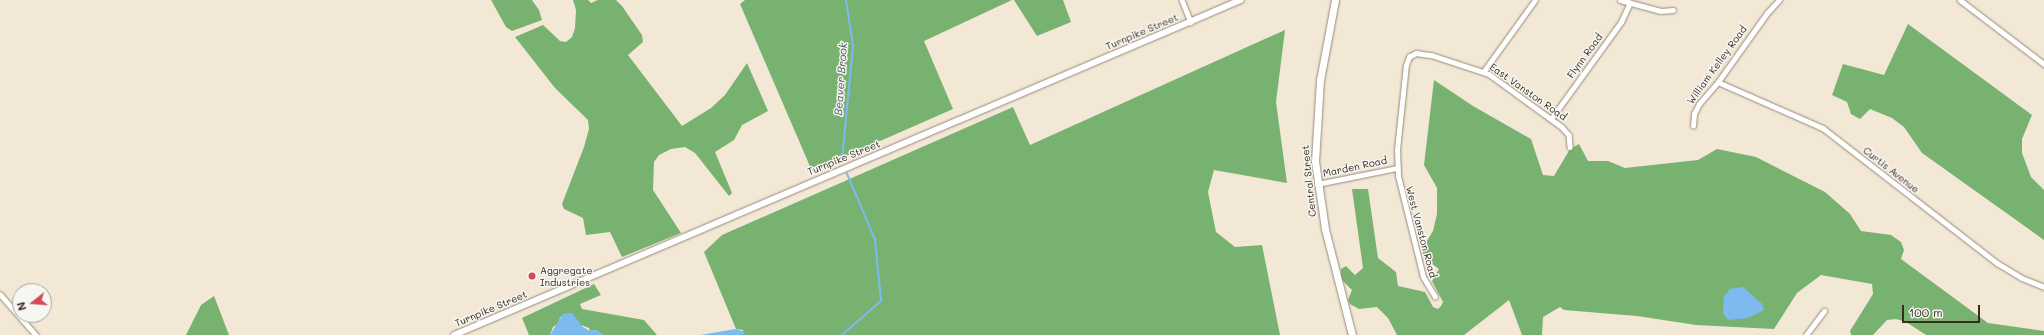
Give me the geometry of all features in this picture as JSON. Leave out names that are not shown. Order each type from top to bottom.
[{"type":"main road","name":"Central Street","points":[[1335,0],[1317,108],[1315,161],[1317,184],[1325,229],[1352,335]]},
{"type":"street","points":[[1182,0],[1191,22]]},
{"type":"street","name":"Turnpike Street","points":[[454,335],[1242,0]]},
{"type":"street","points":[[1484,71],[1535,0]]},
{"type":"street","points":[[1620,0],[1657,10],[1673,10]]},
{"type":"street","name":"William Kelley Road","points":[[1693,126],[1695,110],[1718,82],[1767,12],[1779,0]]},
{"type":"street","points":[[1960,0],[2044,64]]},
{"type":"street","name":"Flynn Road","points":[[1551,119],[1621,22],[1630,3]]},
{"type":"street","name":"East Vanston Road","points":[[1397,168],[1406,65],[1409,57],[1422,53],[1484,71],[1566,131],[1571,139],[1570,147]]},
{"type":"street","name":"Curtis Avenue","points":[[1718,82],[1823,128],[1997,263],[2022,278],[2044,287]]},
{"type":"street","name":"Marden Road","points":[[1317,184],[1397,168]]},
{"type":"street","name":"West Vanston Road","points":[[1397,168],[1399,187],[1423,277],[1435,297]]},
{"type":"street","points":[[0,294],[36,335]]},
{"type":"street","points":[[1806,335],[1824,311]]},
{"type":"green space","points":[[491,0],[532,0],[539,10],[542,20],[512,31],[506,27]]},
{"type":"green space","points":[[573,0],[588,0],[591,3],[598,0],[616,0],[622,6],[642,35],[643,42],[628,55],[682,126],[711,108],[725,95],[747,63],[768,111],[742,125],[734,140],[715,152],[732,193],[729,196],[695,153],[685,147],[671,149],[659,155],[654,162],[653,190],[681,233],[622,257],[610,232],[586,235],[583,218],[564,209],[562,204],[584,147],[589,129],[588,120],[555,88],[515,37],[543,25],[560,41],[566,42],[572,37],[575,28],[576,10]]},
{"type":"green space","points":[[745,0],[1012,0],[924,41],[953,109],[812,171],[740,4]]},
{"type":"green space","points":[[1014,0],[1063,0],[1071,22],[1037,36]]},
{"type":"green space","points":[[1908,24],[2032,115],[2022,139],[2022,153],[2031,177],[2044,190],[2044,240],[1922,153],[1904,127],[1892,118],[1870,109],[1860,119],[1851,114],[1847,102],[1832,95],[1843,64],[1884,75]]},
{"type":"green space","points":[[1285,30],[1276,102],[1287,183],[1214,170],[1208,192],[1216,232],[1235,247],[1262,245],[1280,335],[743,335],[743,330],[736,329],[704,252],[722,235],[1013,107],[1030,145]]},
{"type":"green space","points":[[1434,80],[1473,106],[1531,139],[1543,175],[1554,176],[1570,149],[1579,144],[1588,161],[1608,161],[1625,168],[1698,160],[1717,149],[1756,157],[1825,192],[1850,214],[1861,231],[1891,235],[1901,242],[1904,250],[1901,259],[1988,323],[2044,331],[2044,335],[1926,335],[1906,322],[1896,319],[1887,320],[1873,335],[1851,335],[1850,331],[1873,294],[1872,284],[1821,275],[1797,293],[1774,329],[1696,325],[1637,316],[1564,310],[1560,307],[1543,317],[1542,335],[1522,335],[1509,300],[1464,335],[1397,335],[1388,318],[1377,307],[1359,309],[1350,304],[1348,300],[1352,290],[1341,279],[1341,269],[1346,266],[1355,275],[1363,268],[1352,189],[1368,189],[1378,258],[1396,272],[1398,286],[1425,292],[1433,307],[1438,309],[1443,302],[1432,281],[1439,269],[1424,258],[1422,249],[1433,231],[1437,214],[1437,188],[1424,165]]},
{"type":"green space","points":[[594,284],[601,295],[580,304],[582,309],[644,320],[657,335],[603,335],[596,330],[590,331],[589,328],[560,317],[559,323],[553,327],[550,335],[529,335],[522,318]]},
{"type":"green space","points":[[214,296],[229,335],[186,335],[201,305]]},
{"type":"water","points":[[1743,287],[1762,304],[1764,310],[1748,318],[1728,320],[1723,314],[1724,296],[1730,289]]},
{"type":"water","points":[[572,313],[583,327],[590,331],[596,330],[603,335],[550,335],[563,314]]},
{"type":"water","points":[[736,329],[745,332],[743,335],[700,335]]},
{"type":"waterway","name":"Beaver Brook","points":[[842,159],[853,46],[846,0]]},
{"type":"waterway","name":"Beaver Brook","points":[[842,335],[881,301],[875,240],[847,174]]},
{"type":"place","name":"Aggregate Industries","points":[[532,276]]}]
